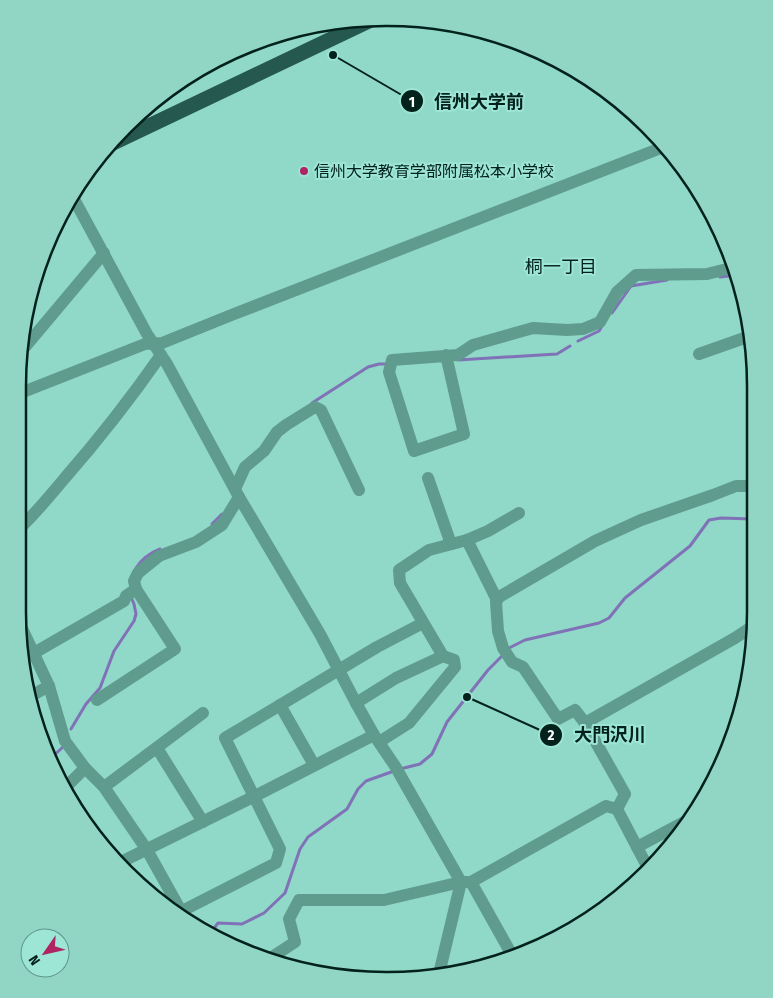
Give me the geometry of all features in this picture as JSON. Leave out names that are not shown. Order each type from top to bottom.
[{"type":"highway","points":[[129,136],[355,28]]},
{"type":"street","points":[[26,523],[84,456],[135,393],[162,343],[657,149]]},
{"type":"street","points":[[76,204],[147,334],[158,350],[237,493],[320,634],[356,704],[508,950]]},
{"type":"street","points":[[29,343],[104,253]]},
{"type":"street","points":[[446,355],[464,434],[414,451],[389,372],[392,360],[446,355],[458,355],[473,345],[533,328],[583,329],[600,322],[617,292],[636,275],[707,274],[727,269]]},
{"type":"street","points":[[699,354],[744,338]]},
{"type":"street","points":[[26,391],[145,344],[158,350]]},
{"type":"street","points":[[34,654],[124,601],[132,592],[138,573],[158,556],[196,542],[222,525],[237,493],[245,467],[264,451],[277,432],[315,407],[321,410],[360,490]]},
{"type":"street","points":[[428,478],[451,544]]},
{"type":"street","points":[[617,808],[625,794],[585,723],[575,710],[558,719],[523,667],[512,662],[505,652],[498,632],[496,602],[500,596],[595,541],[641,520],[736,486],[747,486]]},
{"type":"street","points":[[126,860],[314,765],[409,723],[455,667],[454,660],[443,656],[423,623],[400,582],[398,570],[429,550],[467,540],[488,531],[520,513]]},
{"type":"street","points":[[467,540],[497,600]]},
{"type":"street","points":[[97,700],[175,649],[132,592]]},
{"type":"street","points":[[184,910],[276,863],[280,849],[226,738],[378,646],[423,623]]},
{"type":"street","points":[[585,723],[746,631]]},
{"type":"street","points":[[27,640],[49,686],[65,741],[85,768],[104,787],[147,850],[175,903]]},
{"type":"street","points":[[356,704],[396,678],[443,656]]},
{"type":"street","points":[[36,693],[49,686]]},
{"type":"street","points":[[280,705],[314,765]]},
{"type":"street","points":[[104,787],[203,713]]},
{"type":"street","points":[[157,748],[203,822]]},
{"type":"street","points":[[70,784],[85,768]]},
{"type":"street","points":[[276,954],[295,942],[288,919],[299,900],[384,900],[466,882],[606,806],[617,808]]},
{"type":"street","points":[[617,808],[645,862]]},
{"type":"street","points":[[638,847],[675,827]]},
{"type":"street","points":[[441,968],[466,882]]},
{"type":"waterway","points":[[720,277],[729,276]]},
{"type":"waterway","points":[[612,313],[631,286],[667,280]]},
{"type":"waterway","points":[[578,341],[599,331],[602,326]]},
{"type":"waterway","points":[[458,360],[557,354],[570,346]]},
{"type":"waterway","points":[[312,403],[368,367],[386,364]]},
{"type":"waterway","points":[[212,524],[222,514]]},
{"type":"waterway","points":[[507,650],[525,640],[599,623],[609,618],[625,598],[690,546],[709,520],[721,518],[747,519]]},
{"type":"waterway","points":[[136,568],[146,557],[160,549]]},
{"type":"waterway","points":[[71,729],[86,704],[100,688],[114,651],[134,621],[136,614],[131,597]]},
{"type":"waterway","points":[[400,769],[420,764],[432,754],[447,722],[488,670],[503,655]]},
{"type":"waterway","points":[[56,754],[63,747]]},
{"type":"waterway","points":[[214,928],[218,923],[242,924],[264,913],[285,893],[300,849],[308,837],[347,809],[358,789],[366,781],[394,771]]},
{"type":"place","name":"信州大学前","points":[[333,55]]},
{"type":"place","name":"信州大学教育学部附属松本小学校","points":[[304,171]]},
{"type":"place","name":"大門沢川","points":[[467,697]]},
{"type":"district","name":"桐一丁目","points":[[561,267]]}]
